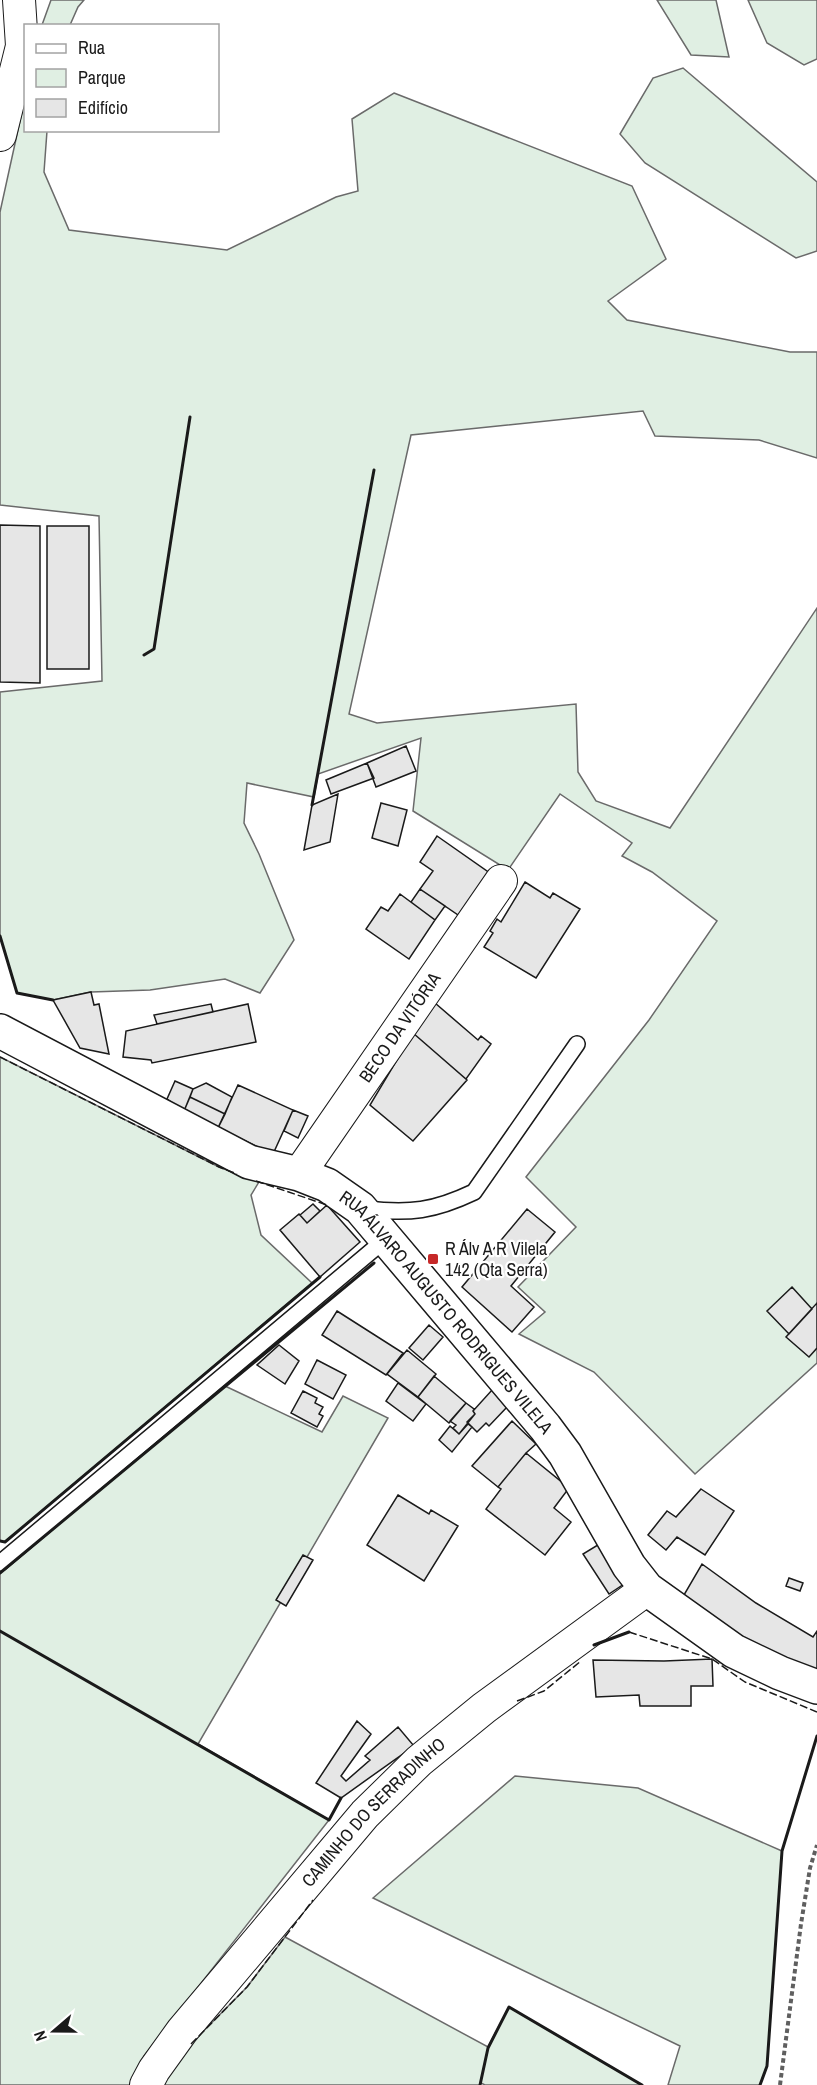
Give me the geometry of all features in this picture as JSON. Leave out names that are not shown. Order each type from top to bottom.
[{"type":"main road","name":"RUA ÁLVARO AUGUSTO RODRIGUES VILELA","points":[[0,1031],[249,1162],[299,1174],[327,1185],[360,1208],[545,1427],[565,1454],[629,1566],[647,1589],[734,1651],[780,1673],[817,1686]]},
{"type":"street","points":[[0,135],[22,46],[20,0]]},
{"type":"street","name":"BECO DA VITÓRIA","points":[[299,1174],[501,880]]},
{"type":"street","name":"CAMINHO DO SERRADINHO","points":[[146,2085],[182,2031],[365,1814],[411,1768],[484,1708],[647,1589]]},
{"type":"lane","points":[[360,1208],[394,1212],[414,1211],[448,1204],[474,1192],[577,1044]]},
{"type":"lane","points":[[3,1559],[387,1238]]},
{"type":"path","points":[[780,2085],[803,1913],[810,1868],[817,1845]]},
{"type":"green space","points":[[51,0],[84,0],[70,24],[42,24]]},
{"type":"green space","points":[[657,0],[716,0],[729,57],[691,55]]},
{"type":"green space","points":[[748,0],[817,0],[817,59],[804,65],[767,43]]},
{"type":"green space","points":[[683,68],[817,182],[817,251],[796,258],[645,163],[620,134],[653,78]]},
{"type":"green space","points":[[394,93],[632,186],[666,259],[608,301],[627,320],[790,352],[817,352],[817,458],[759,440],[655,436],[643,411],[411,435],[349,714],[377,723],[576,704],[578,772],[596,801],[670,828],[817,608],[817,1363],[695,1474],[594,1372],[519,1334],[545,1312],[518,1287],[576,1227],[526,1177],[649,1020],[717,921],[652,872],[622,856],[632,843],[560,794],[508,870],[413,811],[421,738],[318,774],[314,797],[247,783],[244,823],[294,940],[260,993],[225,979],[150,990],[91,992],[53,1000],[17,993],[0,936],[0,692],[102,681],[99,516],[0,505],[0,212],[24,103],[24,132],[47,132],[44,172],[69,230],[227,250],[336,197],[358,191],[352,119]]},
{"type":"green space","points":[[0,1057],[219,1167],[259,1182],[251,1195],[261,1235],[312,1283],[5,1542],[0,1541]]},
{"type":"green space","points":[[225,1386],[322,1432],[343,1396],[388,1418],[198,1744],[329,1820],[144,2056],[131,2085],[0,2085],[0,1573]]},
{"type":"green space","points":[[515,1776],[638,1788],[782,1851],[767,2066],[760,2085],[668,2085],[680,2046],[373,1898]]},
{"type":"green space","points":[[285,1937],[488,2047],[509,2007],[642,2085],[485,2085],[481,2083],[480,2085],[156,2085],[168,2067],[247,1987]]},
{"type":"building","points":[[0,525],[40,526],[40,683],[0,682]]},
{"type":"building","points":[[47,526],[89,526],[89,669],[47,669]]},
{"type":"building","points":[[406,746],[416,771],[376,787],[367,763]]},
{"type":"building","points":[[367,763],[374,778],[331,794],[326,780]]},
{"type":"building","points":[[338,794],[330,842],[304,850],[312,805]]},
{"type":"building","points":[[381,803],[407,810],[398,846],[372,838]]},
{"type":"building","points":[[437,836],[494,876],[464,919],[420,889],[433,871],[420,862]]},
{"type":"building","points":[[525,882],[550,898],[553,893],[580,909],[536,978],[484,947],[493,933],[490,931],[497,919],[501,922]]},
{"type":"building","points":[[420,889],[445,906],[435,920],[411,902]]},
{"type":"building","points":[[400,894],[435,920],[409,959],[366,929],[381,907],[388,911]]},
{"type":"building","points":[[91,992],[94,1005],[99,1004],[109,1054],[80,1048],[53,1000]]},
{"type":"building","points":[[435,1003],[478,1040],[481,1036],[491,1044],[466,1079],[413,1033]]},
{"type":"building","points":[[211,1004],[213,1012],[157,1024],[154,1015]]},
{"type":"building","points":[[248,1004],[256,1042],[152,1063],[151,1060],[123,1057],[126,1031]]},
{"type":"building","points":[[413,1033],[467,1080],[413,1141],[370,1105]]},
{"type":"building","points":[[175,1081],[193,1089],[184,1111],[167,1099]]},
{"type":"building","points":[[206,1083],[232,1097],[225,1114],[190,1097],[193,1089]]},
{"type":"building","points":[[238,1085],[293,1110],[273,1154],[218,1128]]},
{"type":"building","points":[[190,1097],[225,1114],[218,1128],[184,1111]]},
{"type":"building","points":[[293,1110],[308,1116],[298,1138],[284,1131]]},
{"type":"building","points":[[313,1204],[320,1211],[307,1223],[300,1215]]},
{"type":"building","points":[[327,1205],[360,1242],[320,1277],[280,1230],[299,1214],[307,1223]]},
{"type":"building","points":[[527,1209],[555,1232],[511,1286],[534,1307],[512,1332],[462,1287]]},
{"type":"building","points":[[792,1287],[812,1309],[789,1334],[767,1311]]},
{"type":"building","points":[[817,1303],[817,1348],[809,1357],[786,1337]]},
{"type":"building","points":[[337,1311],[403,1353],[386,1375],[322,1335]]},
{"type":"building","points":[[429,1325],[443,1337],[423,1360],[409,1348]]},
{"type":"building","points":[[279,1345],[299,1361],[285,1384],[257,1365]]},
{"type":"building","points":[[407,1350],[436,1374],[418,1397],[387,1374]]},
{"type":"building","points":[[317,1360],[346,1375],[333,1399],[305,1384]]},
{"type":"building","points":[[434,1376],[466,1403],[449,1423],[418,1397]]},
{"type":"building","points":[[398,1383],[426,1404],[413,1421],[386,1401]]},
{"type":"building","points":[[492,1390],[508,1406],[489,1426],[486,1423],[477,1432],[467,1422],[475,1414],[473,1411]]},
{"type":"building","points":[[303,1391],[317,1398],[315,1403],[323,1407],[319,1414],[323,1416],[317,1427],[291,1413]]},
{"type":"building","points":[[466,1403],[474,1409],[475,1414],[459,1434],[453,1428],[456,1425],[450,1421]]},
{"type":"building","points":[[512,1421],[536,1444],[498,1487],[472,1466]]},
{"type":"building","points":[[468,1424],[472,1427],[452,1452],[439,1440],[450,1426],[459,1434]]},
{"type":"building","points":[[526,1453],[569,1488],[554,1508],[571,1522],[545,1555],[486,1509],[501,1489],[498,1487]]},
{"type":"building","points":[[701,1489],[734,1511],[705,1555],[677,1537],[666,1550],[648,1535],[667,1511],[676,1517]]},
{"type":"building","points":[[398,1495],[429,1514],[431,1510],[458,1526],[424,1581],[367,1545]]},
{"type":"building","points":[[601,1543],[627,1582],[609,1594],[583,1554]]},
{"type":"building","points":[[303,1555],[313,1560],[286,1606],[276,1600]]},
{"type":"building","points":[[702,1564],[756,1603],[813,1637],[817,1631],[817,1672],[774,1658],[681,1600]]},
{"type":"building","points":[[789,1578],[803,1583],[800,1591],[786,1586]]},
{"type":"building","points":[[712,1659],[713,1686],[691,1686],[691,1706],[640,1706],[639,1695],[596,1697],[593,1660]]},
{"type":"building","points":[[357,1721],[371,1734],[341,1776],[346,1781],[370,1760],[365,1756],[398,1727],[414,1746],[341,1798],[316,1783]]},
{"type":"fence","points":[[0,1057],[237,1174]]},
{"type":"fence","points":[[256,1181],[327,1205]]},
{"type":"fence","points":[[629,1632],[712,1659],[745,1682],[817,1712]]},
{"type":"fence","points":[[517,1701],[544,1691],[581,1661]]},
{"type":"fence","points":[[191,2044],[247,1987],[313,1900]]},
{"type":"wall","points":[[144,655],[154,649],[190,417]]},
{"type":"wall","points":[[312,805],[374,470]]},
{"type":"wall","points":[[0,936],[17,993],[53,1000]]},
{"type":"wall","points":[[0,1573],[374,1263]]},
{"type":"wall","points":[[0,1541],[5,1542],[320,1277]]},
{"type":"wall","points":[[0,1631],[329,1820],[341,1798]]},
{"type":"wall","points":[[594,1645],[629,1632]]},
{"type":"wall","points":[[760,2085],[767,2066],[782,1851],[817,1736]]},
{"type":"wall","points":[[480,2085],[488,2048],[509,2007],[642,2085]]},
{"type":"place","name":"R Álv A R Vilela 142 (Qta Serra)","points":[[433,1259]]}]
